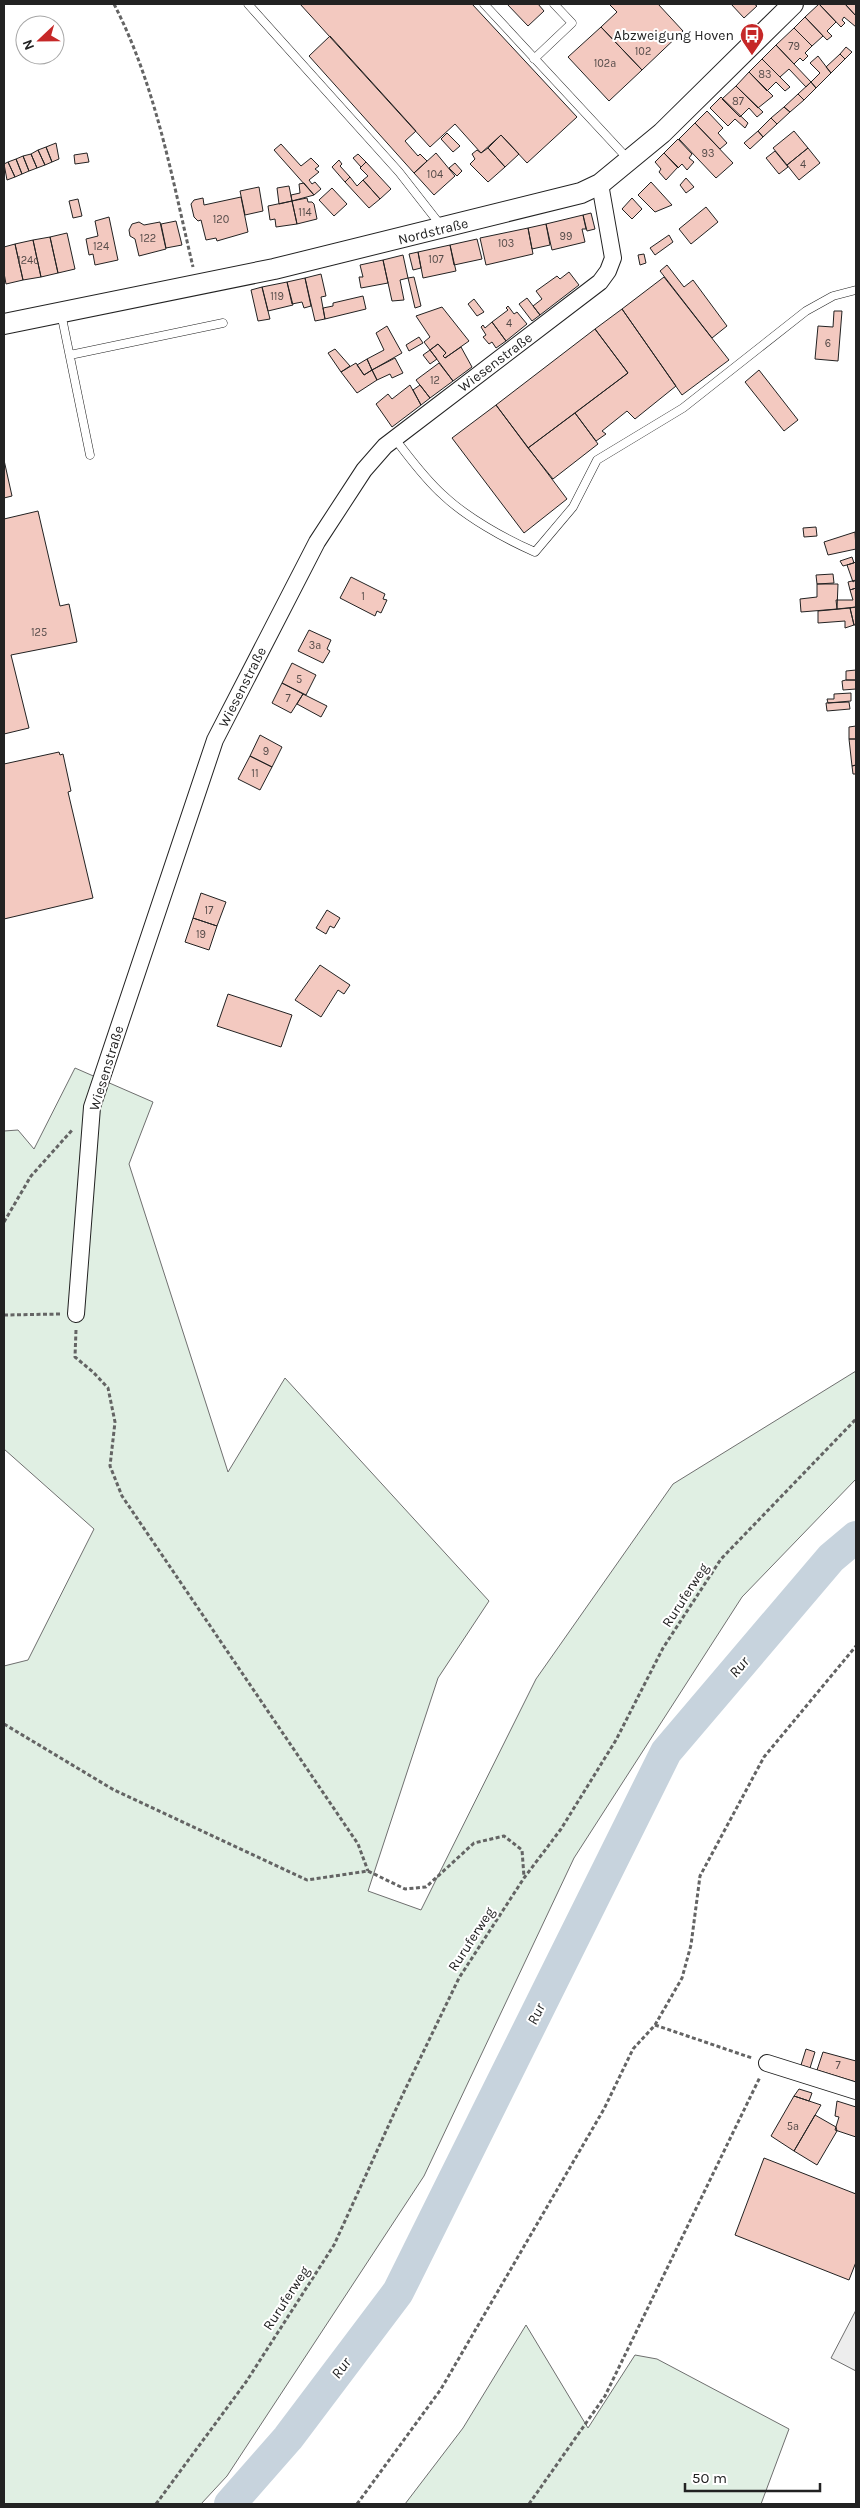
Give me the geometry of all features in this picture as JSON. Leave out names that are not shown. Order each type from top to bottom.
[{"type":"street","name":"Nordstraße","points":[[4,324],[274,269],[571,196],[600,184],[662,133],[793,4]]},
{"type":"street","name":"Wiesenstraße","points":[[76,1314],[92,1107],[215,740],[317,542],[364,470],[385,446],[600,282],[608,271],[613,258],[600,184]]},
{"type":"street","points":[[766,2063],[856,2091]]},
{"type":"lane","points":[[248,4],[399,172],[444,228]]},
{"type":"lane","points":[[484,4],[629,161]]},
{"type":"lane","points":[[534,59],[572,23],[554,4]]},
{"type":"lane","points":[[395,439],[419,470],[444,496],[506,539],[535,552],[574,507],[597,460],[683,408],[806,311],[833,296],[856,290]]},
{"type":"lane","points":[[61,312],[90,455]]},
{"type":"lane","points":[[70,355],[223,323]]},
{"type":"path","points":[[114,4],[142,66],[160,125],[197,285]]},
{"type":"path","points":[[4,1222],[31,1176],[92,1107]]},
{"type":"path","points":[[4,1315],[76,1314]]},
{"type":"path","points":[[76,1338],[75,1357],[94,1372],[108,1388],[115,1422],[110,1466],[122,1496],[358,1844],[368,1871]]},
{"type":"path","name":"Ruruferweg","points":[[156,2504],[246,2382],[334,2245],[459,1978],[524,1878],[561,1829],[616,1740],[663,1648],[722,1559],[856,1419]]},
{"type":"path","points":[[358,2504],[441,2389],[604,2109],[634,2049],[655,2025],[682,1978],[691,1945],[700,1876],[764,1757],[856,1646]]},
{"type":"path","points":[[4,1724],[114,1790],[307,1880],[368,1871],[405,1889],[426,1887],[474,1843],[504,1836],[522,1850],[524,1878]]},
{"type":"path","points":[[529,2504],[605,2396],[766,2063],[655,2025]]},
{"type":"green space","points":[[75,1068],[153,1102],[129,1164],[228,1472],[285,1378],[489,1601],[438,1678],[368,1891],[421,1910],[536,1679],[673,1484],[856,1371],[856,1479],[742,1597],[574,1858],[424,2176],[227,2476],[201,2504],[4,2504],[4,1666],[28,1660],[94,1529],[4,1449],[4,1131],[18,1130],[34,1149]]},
{"type":"green space","points":[[526,2325],[588,2428],[635,2355],[657,2359],[789,2429],[761,2504],[405,2504],[463,2428]]},
{"type":"shaded area","points":[[856,2310],[856,2371],[831,2358]]},
{"type":"building","points":[[300,4],[472,4],[577,117],[527,163],[501,135],[481,153],[455,124],[430,147]]},
{"type":"building","points":[[507,4],[538,4],[544,11],[528,26]]},
{"type":"building","points":[[609,4],[658,4],[683,31],[642,70],[601,27],[617,12]]},
{"type":"building","points":[[731,4],[754,4],[757,6],[744,18]]},
{"type":"building","points":[[819,4],[845,4],[856,16],[856,27],[844,17],[842,20],[845,23],[841,27]]},
{"type":"building","points":[[819,4],[836,22],[827,31],[832,36],[827,40],[805,17]]},
{"type":"building","points":[[845,4],[856,4],[856,16]]},
{"type":"building","points":[[805,17],[823,36],[812,46],[794,28]]},
{"type":"building","points":[[601,27],[642,70],[609,101],[568,57]]},
{"type":"building","points":[[794,28],[812,46],[805,53],[808,56],[803,61],[800,58],[794,64],[776,45]]},
{"type":"building","points":[[330,36],[416,131],[405,141],[418,156],[420,154],[427,161],[414,173],[309,56]]},
{"type":"building","points":[[776,45],[811,82],[806,87],[789,69],[780,77],[762,59]]},
{"type":"building","points":[[846,47],[852,52],[845,59],[840,54]]},
{"type":"building","points":[[840,54],[845,59],[831,73],[826,67]]},
{"type":"building","points":[[818,56],[831,73],[816,88],[811,82],[820,73],[810,63]]},
{"type":"building","points":[[762,59],[790,87],[785,91],[776,82],[767,91],[749,72]]},
{"type":"building","points":[[749,72],[773,96],[758,108],[736,86]]},
{"type":"building","points":[[811,82],[816,88],[804,100],[798,94]]},
{"type":"building","points":[[736,86],[763,112],[757,117],[749,108],[740,117],[722,99]]},
{"type":"building","points":[[798,94],[804,100],[790,112],[784,107]]},
{"type":"building","points":[[721,97],[748,123],[745,128],[735,119],[728,126],[710,108]]},
{"type":"building","points":[[784,107],[790,112],[777,124],[771,118]]},
{"type":"building","points":[[707,111],[723,128],[718,133],[727,143],[720,149],[695,123]]},
{"type":"building","points":[[771,118],[777,124],[763,137],[758,131]]},
{"type":"building","points":[[695,123],[733,163],[716,178],[679,139]]},
{"type":"building","points":[[758,131],[763,137],[750,149],[744,143]]},
{"type":"building","points":[[794,131],[808,148],[787,165],[773,148]]},
{"type":"building","points":[[447,133],[460,146],[453,152],[441,139]]},
{"type":"building","points":[[501,135],[519,154],[505,167],[488,148]]},
{"type":"building","points":[[678,139],[692,154],[689,158],[694,162],[687,170],[682,164],[678,168],[664,153]]},
{"type":"building","points":[[56,143],[59,159],[52,162],[46,147]]},
{"type":"building","points":[[281,144],[301,166],[311,158],[319,166],[315,169],[319,172],[309,180],[312,184],[315,182],[321,189],[314,195],[274,150]]},
{"type":"building","points":[[46,147],[52,162],[45,165],[38,150]]},
{"type":"building","points":[[488,148],[505,167],[488,182],[470,164],[475,159],[472,154],[477,150],[481,153]]},
{"type":"building","points":[[808,148],[820,163],[799,180],[787,165]]},
{"type":"building","points":[[38,150],[45,165],[37,168],[31,154]]},
{"type":"building","points":[[775,151],[788,167],[779,174],[766,158]]},
{"type":"building","points":[[87,153],[89,162],[75,164],[74,155]]},
{"type":"building","points":[[436,153],[455,176],[434,195],[414,173]]},
{"type":"building","points":[[664,153],[678,167],[666,180],[659,172],[661,169],[655,162]]},
{"type":"building","points":[[31,154],[37,168],[29,171],[23,156]]},
{"type":"building","points":[[358,154],[366,162],[361,167],[353,158]]},
{"type":"building","points":[[23,156],[29,171],[22,174],[16,159]]},
{"type":"building","points":[[16,159],[22,174],[15,177],[8,162]]},
{"type":"building","points":[[339,160],[342,164],[340,166],[350,177],[345,182],[332,167]]},
{"type":"building","points":[[8,162],[15,177],[7,180],[4,164]]},
{"type":"building","points":[[366,162],[391,189],[380,199],[363,180],[368,176],[360,168]]},
{"type":"building","points":[[455,163],[462,171],[457,176],[449,168]]},
{"type":"building","points":[[350,177],[357,186],[363,180],[380,199],[369,208],[345,182]]},
{"type":"building","points":[[686,178],[694,187],[686,193],[680,185]]},
{"type":"building","points":[[651,182],[672,205],[655,212],[638,195]]},
{"type":"building","points":[[304,183],[314,195],[292,201],[291,195],[300,193],[299,184]]},
{"type":"building","points":[[289,186],[292,201],[279,204],[277,188]]},
{"type":"building","points":[[259,187],[263,211],[245,215],[240,191]]},
{"type":"building","points":[[332,188],[347,204],[334,216],[319,200]]},
{"type":"building","points":[[241,197],[248,232],[217,241],[216,238],[206,240],[201,220],[198,221],[194,217],[191,204],[194,200],[203,198],[204,205]]},
{"type":"building","points":[[307,198],[308,202],[314,204],[317,219],[297,224],[292,201]]},
{"type":"building","points":[[632,198],[642,209],[632,219],[622,209]]},
{"type":"building","points":[[78,199],[82,216],[73,218],[69,201]]},
{"type":"building","points":[[292,201],[297,224],[276,227],[275,219],[270,220],[268,206]]},
{"type":"building","points":[[706,207],[718,222],[691,244],[679,229]]},
{"type":"building","points":[[591,213],[595,229],[587,231],[583,215]]},
{"type":"building","points":[[583,215],[586,229],[582,229],[585,242],[552,250],[546,224]]},
{"type":"building","points":[[109,217],[118,260],[95,265],[93,254],[89,255],[86,239],[98,236],[95,221]]},
{"type":"building","points":[[176,221],[182,245],[166,248],[161,224]]},
{"type":"building","points":[[139,222],[144,225],[160,222],[166,249],[139,256],[135,239],[130,236],[129,230],[132,224]]},
{"type":"building","points":[[546,224],[550,245],[532,249],[528,228]]},
{"type":"building","points":[[528,228],[533,254],[486,265],[480,238]]},
{"type":"building","points":[[67,233],[75,269],[58,273],[50,237]]},
{"type":"building","points":[[669,235],[673,242],[655,255],[650,248]]},
{"type":"building","points":[[50,237],[58,273],[41,277],[33,240]]},
{"type":"building","points":[[477,239],[482,259],[454,265],[450,245]]},
{"type":"building","points":[[33,240],[41,277],[23,280],[15,244]]},
{"type":"building","points":[[15,244],[23,280],[6,284],[4,247]]},
{"type":"building","points":[[450,245],[456,271],[423,278],[418,252]]},
{"type":"building","points":[[418,252],[421,268],[413,270],[409,254]]},
{"type":"building","points":[[644,254],[646,263],[640,265],[638,255]]},
{"type":"building","points":[[403,255],[408,278],[400,280],[404,300],[392,301],[383,260]]},
{"type":"building","points":[[383,260],[388,283],[361,288],[359,277],[363,277],[360,265]]},
{"type":"building","points":[[667,265],[684,287],[693,280],[727,326],[712,338],[660,271]]},
{"type":"building","points":[[569,272],[579,285],[540,315],[533,306],[542,299],[536,291],[557,276],[560,279]]},
{"type":"building","points":[[321,274],[326,296],[321,297],[325,319],[315,321],[305,278]]},
{"type":"building","points":[[414,277],[421,306],[415,308],[408,278]]},
{"type":"building","points":[[664,277],[729,360],[682,395],[622,309]]},
{"type":"building","points":[[305,278],[311,306],[304,308],[302,302],[292,304],[287,282]]},
{"type":"building","points":[[287,282],[293,305],[268,311],[262,287]]},
{"type":"building","points":[[262,287],[270,319],[258,321],[251,290]]},
{"type":"building","points":[[363,296],[366,309],[325,319],[323,308],[333,306],[333,303]]},
{"type":"building","points":[[527,298],[540,315],[532,321],[519,304]]},
{"type":"building","points":[[474,299],[484,312],[477,316],[468,304]]},
{"type":"building","points":[[508,306],[514,314],[517,312],[527,324],[506,341],[492,322],[508,310],[506,308]]},
{"type":"building","points":[[442,307],[469,341],[445,358],[443,356],[446,353],[438,344],[430,350],[424,342],[430,337],[416,316]]},
{"type":"building","points":[[622,309],[676,386],[635,419],[627,411],[602,431],[606,434],[596,441],[575,413],[628,373],[595,329]]},
{"type":"building","points":[[834,311],[842,311],[838,361],[815,359],[818,326],[833,327]]},
{"type":"building","points":[[492,322],[506,341],[496,348],[492,342],[489,344],[483,337],[486,335],[481,327],[483,325],[485,328]]},
{"type":"building","points":[[387,326],[402,353],[372,370],[367,359],[384,350],[376,333]]},
{"type":"building","points":[[595,329],[628,373],[528,448],[496,405]]},
{"type":"building","points":[[419,337],[423,343],[409,351],[406,345]]},
{"type":"building","points":[[438,344],[446,353],[443,356],[445,358],[461,347],[472,367],[453,381],[430,350]]},
{"type":"building","points":[[335,349],[350,366],[341,372],[328,353]]},
{"type":"building","points":[[430,350],[437,359],[430,364],[423,355]]},
{"type":"building","points":[[395,358],[403,373],[392,378],[390,374],[377,380],[372,370]]},
{"type":"building","points":[[367,359],[372,370],[364,375],[357,365]]},
{"type":"building","points":[[356,363],[364,375],[372,370],[377,380],[357,393],[341,372]]},
{"type":"building","points":[[439,363],[453,381],[430,398],[416,380]]},
{"type":"building","points":[[759,370],[798,420],[784,431],[745,382]]},
{"type":"building","points":[[410,385],[421,405],[392,427],[376,404],[388,394],[392,399]]},
{"type":"building","points":[[420,385],[430,398],[421,405],[413,390]]},
{"type":"building","points":[[496,405],[567,499],[524,533],[452,438]]},
{"type":"building","points":[[575,413],[598,444],[553,479],[528,448]]},
{"type":"building","points":[[4,460],[12,496],[4,498]]},
{"type":"building","points":[[38,511],[60,606],[69,604],[77,642],[11,655],[29,728],[4,734],[4,519]]},
{"type":"building","points":[[816,527],[817,536],[804,537],[803,528]]},
{"type":"building","points":[[855,532],[856,549],[828,555],[824,542]]},
{"type":"building","points":[[852,557],[854,563],[843,566],[840,561]]},
{"type":"building","points":[[856,562],[856,580],[853,582],[847,565]]},
{"type":"building","points":[[833,574],[834,583],[817,584],[816,575]]},
{"type":"building","points":[[351,577],[385,594],[383,599],[387,600],[381,613],[377,611],[375,616],[340,598]]},
{"type":"building","points":[[856,580],[856,588],[850,590],[848,582]]},
{"type":"building","points":[[817,584],[838,584],[837,609],[801,612],[800,599],[817,597]]},
{"type":"building","points":[[856,588],[856,607],[837,609],[836,600],[853,600],[850,590]]},
{"type":"building","points":[[856,607],[856,625],[854,625],[850,608]]},
{"type":"building","points":[[850,608],[854,625],[845,628],[845,621],[818,623],[818,611]]},
{"type":"building","points":[[309,630],[331,640],[327,649],[330,651],[323,663],[298,651]]},
{"type":"building","points":[[292,663],[316,675],[306,695],[282,683]]},
{"type":"building","points":[[856,670],[856,680],[846,680],[846,671]]},
{"type":"building","points":[[856,680],[856,689],[843,690],[842,681]]},
{"type":"building","points":[[282,683],[303,694],[291,713],[272,703]]},
{"type":"building","points":[[851,693],[851,701],[828,703],[827,699],[834,699],[834,694]]},
{"type":"building","points":[[303,694],[327,706],[321,717],[297,704]]},
{"type":"building","points":[[849,702],[850,709],[827,711],[826,703]]},
{"type":"building","points":[[856,726],[856,739],[849,739],[849,727]]},
{"type":"building","points":[[260,735],[282,747],[272,767],[250,756]]},
{"type":"building","points":[[849,739],[856,739],[856,765],[852,766]]},
{"type":"building","points":[[59,752],[60,755],[63,754],[71,791],[68,792],[93,898],[4,919],[4,764]]},
{"type":"building","points":[[250,756],[272,767],[260,790],[238,779]]},
{"type":"building","points":[[856,765],[856,774],[853,774],[852,766]]},
{"type":"building","points":[[201,893],[226,902],[217,926],[193,918]]},
{"type":"building","points":[[327,910],[340,918],[334,928],[330,926],[326,934],[316,928]]},
{"type":"building","points":[[193,918],[217,926],[209,950],[185,942]]},
{"type":"building","points":[[320,965],[350,985],[344,994],[338,990],[321,1017],[295,1000]]},
{"type":"building","points":[[228,994],[292,1015],[281,1047],[217,1026]]},
{"type":"building","points":[[806,2049],[815,2052],[810,2068],[801,2065]]},
{"type":"building","points":[[823,2052],[856,2061],[856,2082],[817,2070]]},
{"type":"building","points":[[799,2089],[812,2093],[809,2101],[794,2096]]},
{"type":"building","points":[[794,2096],[821,2105],[794,2151],[771,2136]]},
{"type":"building","points":[[837,2101],[856,2107],[856,2137],[835,2130],[839,2117],[835,2116]]},
{"type":"building","points":[[815,2115],[836,2127],[837,2131],[817,2165],[794,2151]]},
{"type":"building","points":[[764,2158],[856,2194],[856,2262],[849,2280],[735,2235]]},
{"type":"waterway","name":"Rur","points":[[230,2504],[288,2438],[398,2292],[666,1752],[831,1558],[856,1537]]},
{"type":"place","name":"Abzweigung Hoven","points":[[752,56]]}]
